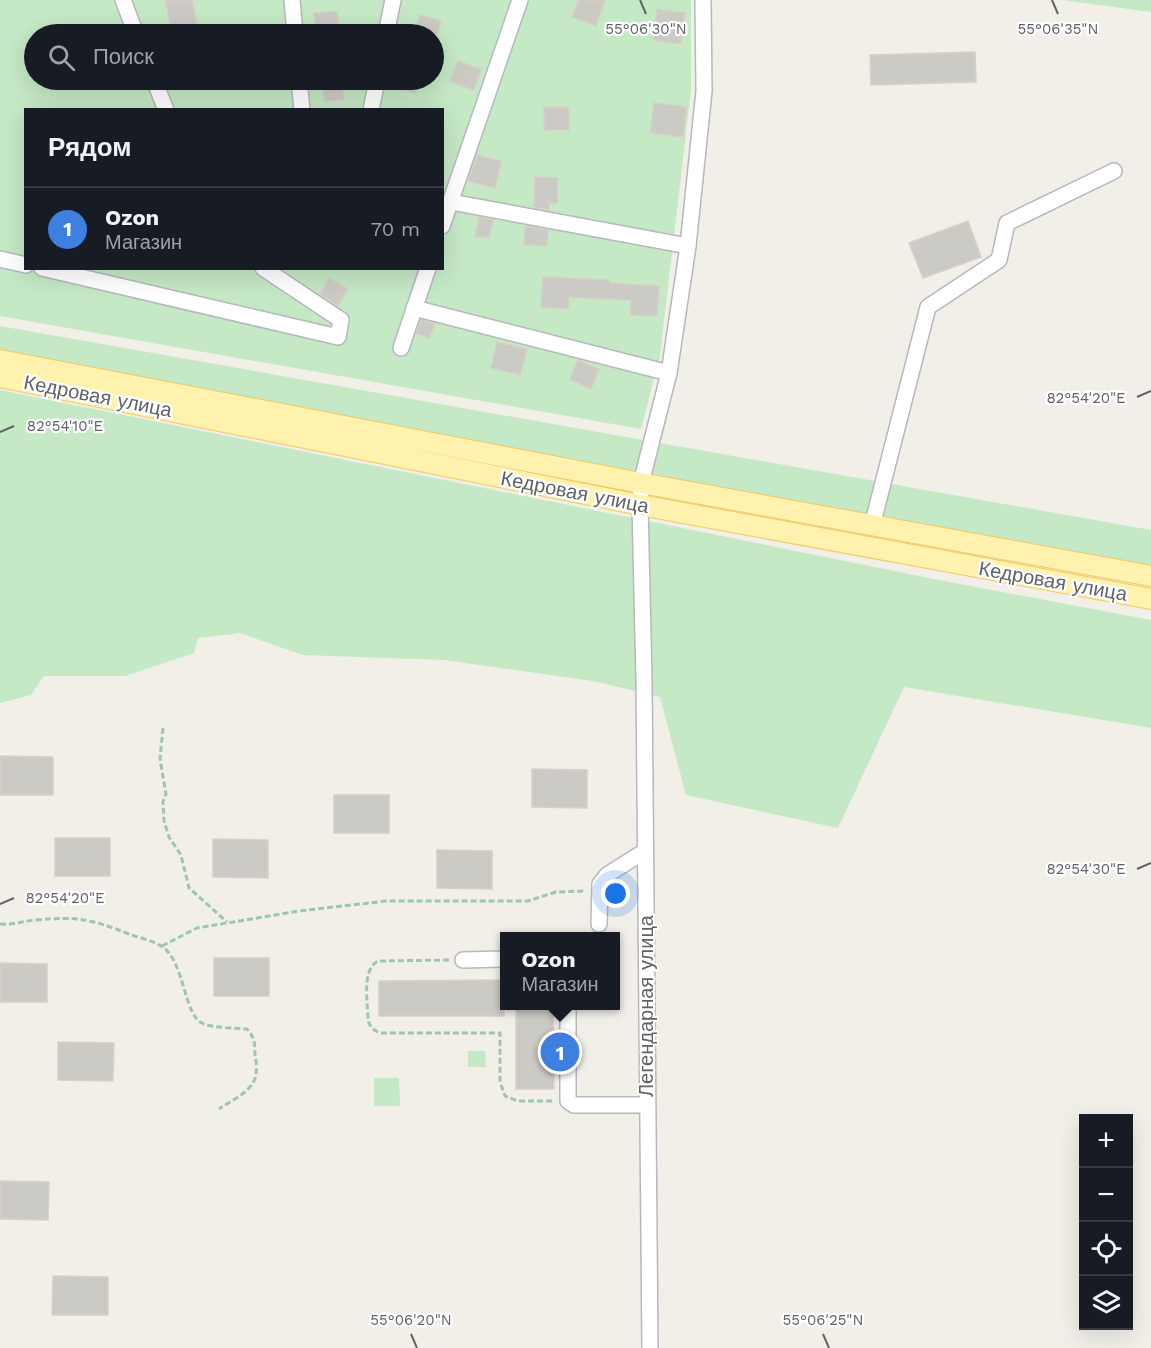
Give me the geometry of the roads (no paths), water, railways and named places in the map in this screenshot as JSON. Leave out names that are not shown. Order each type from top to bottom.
[{"type":"main road","name":"Кедровая улица","points":[[0,360],[640,483],[1151,576]]},
{"type":"main road","name":"Кедровая улица","points":[[0,377],[640,505],[1151,598]]},
{"type":"street","points":[[123,0],[132,24]]},
{"type":"street","points":[[292,0],[294,24]]},
{"type":"street","points":[[388,24],[393,0]]},
{"type":"street","points":[[444,221],[520,0]]},
{"type":"street","name":"Легендарная улица","points":[[650,1348],[640,483],[669,373],[688,246],[704,91],[704,0]]},
{"type":"street","points":[[158,90],[165,108]]},
{"type":"street","points":[[300,90],[302,108]]},
{"type":"street","points":[[371,108],[375,90]]},
{"type":"street","points":[[872,526],[928,307],[999,260],[1007,224],[1114,171]]},
{"type":"street","points":[[451,202],[688,246]]},
{"type":"street","points":[[0,259],[24,265]]},
{"type":"street","points":[[51,270],[338,337],[341,320],[266,270]]},
{"type":"street","points":[[401,348],[427,270]]},
{"type":"street","points":[[414,308],[669,373]]},
{"type":"street","points":[[599,924],[600,884],[607,875],[645,851]]},
{"type":"street","points":[[463,960],[500,959]]},
{"type":"street","points":[[568,1010],[568,1101],[574,1105],[647,1105]]},
{"type":"place","name":"Ozon","points":[[560,1052]]}]
